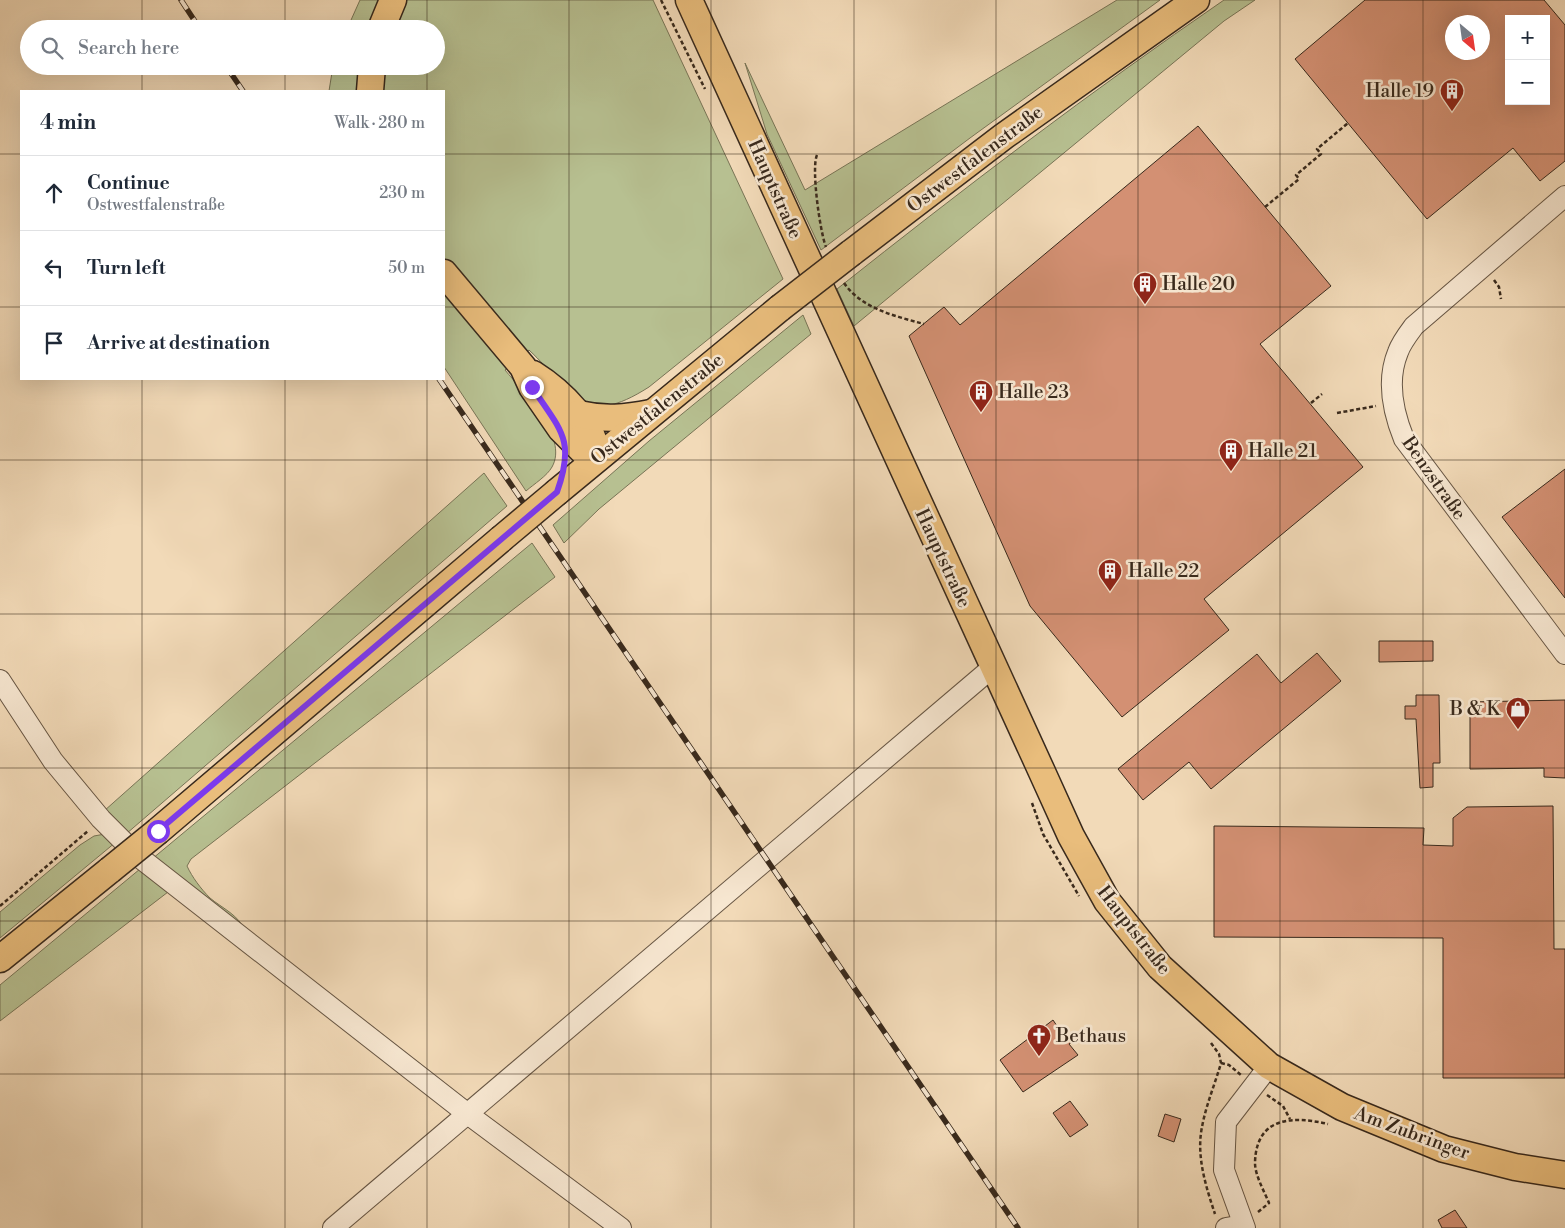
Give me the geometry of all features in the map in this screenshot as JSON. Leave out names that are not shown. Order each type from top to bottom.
[{"type":"main road","points":[[385,20],[393,0]]},
{"type":"main road","name":"Hauptstraße","points":[[689,0],[1071,836],[1107,901],[1160,967],[1269,1066]]},
{"type":"main road","name":"Ostwestfalenstraße","points":[[0,959],[158,831],[597,458],[780,308],[1004,136],[1196,0]]},
{"type":"main road","points":[[370,90],[371,75]]},
{"type":"main road","points":[[445,274],[523,367],[532,387],[570,422],[586,454],[597,458]]},
{"type":"main road","points":[[570,422],[595,418],[622,418],[651,413]]},
{"type":"main road","points":[[557,492],[567,460],[566,448],[570,422]]},
{"type":"main road","name":"Am Zubringer","points":[[1269,1066],[1342,1107],[1444,1149],[1515,1166],[1565,1175]]},
{"type":"street","name":"Benzstraße","points":[[1565,196],[1414,326],[1397,353],[1392,378],[1392,403],[1404,439],[1565,654]]},
{"type":"street","points":[[333,1228],[469,1115],[993,667]]},
{"type":"street","points":[[0,680],[53,760],[102,819],[139,858],[469,1115],[621,1228]]},
{"type":"street","points":[[1238,1227],[1224,1170],[1226,1122],[1269,1066]]},
{"type":"path","points":[[1265,207],[1299,179],[1296,175],[1321,154],[1317,149],[1348,123]]},
{"type":"path","points":[[1311,403],[1322,394]]},
{"type":"path","points":[[1337,413],[1392,403]]},
{"type":"path","points":[[0,906],[102,819]]},
{"type":"path","points":[[1238,1227],[1269,1203],[1255,1164],[1258,1144],[1264,1132],[1276,1123],[1290,1119]]},
{"type":"green space","points":[[360,0],[653,0],[783,279],[649,387],[626,399],[608,405],[593,405],[569,392],[529,350],[505,370],[542,416],[554,442],[556,455],[550,470],[526,491],[445,369],[445,90],[329,90],[332,75],[445,75],[445,20],[351,20]]},
{"type":"green space","points":[[1117,0],[1160,0],[970,138],[821,250],[767,134],[745,63],[805,190]]},
{"type":"green space","points":[[1224,0],[1255,0],[1224,21],[854,326],[837,289],[1028,141],[1125,69]]},
{"type":"green space","points":[[803,315],[811,334],[599,509],[564,543],[553,525],[649,441]]},
{"type":"green space","points":[[484,473],[507,506],[126,834],[104,811]]},
{"type":"green space","points":[[532,543],[555,577],[191,859],[187,866],[197,883],[210,898],[239,920],[244,930],[152,859]]},
{"type":"green space","points":[[105,834],[116,842],[0,938],[0,912],[80,845],[94,836]]},
{"type":"green space","points":[[140,869],[168,892],[0,1021],[0,985]]},
{"type":"building","name":"Halle 19","points":[[1365,0],[1544,0],[1565,25],[1565,161],[1540,181],[1513,148],[1427,219],[1295,59]]},
{"type":"building","points":[[1198,126],[1331,286],[1260,344],[1363,467],[1204,599],[1229,630],[1122,717],[1030,606],[909,336],[944,307],[960,325]]},
{"type":"building","points":[[1565,469],[1565,598],[1502,517]]},
{"type":"building","points":[[1379,641],[1433,641],[1433,661],[1379,662]]},
{"type":"building","points":[[1317,653],[1341,681],[1211,789],[1189,762],[1143,800],[1118,769],[1257,654],[1281,683]]},
{"type":"building","points":[[1416,695],[1439,695],[1440,763],[1433,763],[1433,787],[1420,788],[1416,719],[1405,719],[1405,706],[1416,706]]},
{"type":"building","name":"B & K","points":[[1565,700],[1565,778],[1544,777],[1544,768],[1470,769],[1470,702]]},
{"type":"building","points":[[1553,806],[1554,949],[1565,949],[1565,1078],[1443,1078],[1443,938],[1214,937],[1214,826],[1424,828],[1423,845],[1453,846],[1453,818],[1467,807]]},
{"type":"building","name":"Bethaus","points":[[1053,1020],[1061,1032],[1064,1029],[1073,1041],[1069,1044],[1078,1055],[1023,1092],[1000,1060]]},
{"type":"building","points":[[1070,1101],[1088,1125],[1070,1137],[1053,1113]]},
{"type":"building","points":[[1165,1114],[1181,1119],[1174,1142],[1158,1136]]},
{"type":"building","points":[[1455,1210],[1467,1228],[1442,1228],[1438,1220]]},
{"type":"railway","points":[[181,0],[194,20]]},
{"type":"railway","points":[[232,75],[242,90]]},
{"type":"railway","points":[[440,380],[1018,1228]]},
{"type":"place","name":"Halle 19","points":[[1452,112]]},
{"type":"place","name":"Halle 20","points":[[1145,305]]},
{"type":"place","name":"Halle 23","points":[[981,413]]},
{"type":"place","name":"Halle 21","points":[[1231,472]]},
{"type":"place","name":"Halle 22","points":[[1110,592]]},
{"type":"place","name":"B & K","points":[[1518,730]]},
{"type":"place","name":"Bethaus","points":[[1039,1057]]},
{"type":"route","points":[[158,831],[557,492],[567,460],[566,448],[561,429],[532,387]]}]
